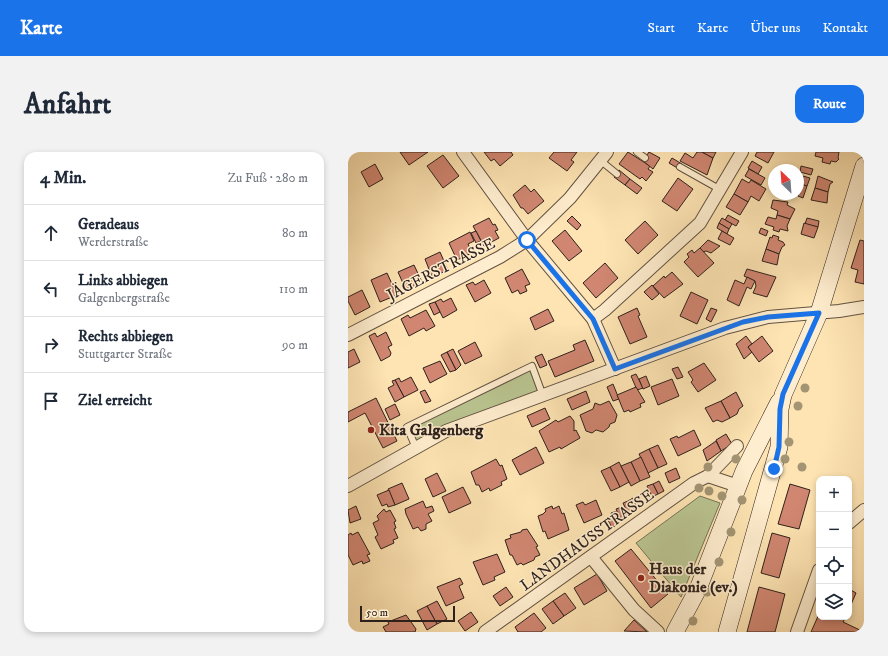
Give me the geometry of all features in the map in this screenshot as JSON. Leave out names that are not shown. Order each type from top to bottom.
[{"type":"main road","points":[[675,632],[686,614],[706,574],[738,486],[756,445],[783,394],[819,313],[864,166]]},
{"type":"main road","points":[[727,632],[779,447],[780,409],[783,394]]},
{"type":"street","points":[[463,152],[527,240],[593,319],[615,369]]},
{"type":"street","points":[[593,319],[606,310],[689,235],[700,223],[742,152]]},
{"type":"street","name":"JÄGERSTRASSE","points":[[348,335],[500,257],[527,240],[570,198],[604,157]]},
{"type":"street","points":[[348,486],[446,431],[743,322],[768,317],[819,313],[864,307]]},
{"type":"street","name":"LANDHAUSSTRASSE","points":[[485,632],[694,483],[708,476],[737,446]]},
{"type":"street","points":[[708,476],[738,486]]},
{"type":"street","points":[[852,520],[864,510]]},
{"type":"street","points":[[591,557],[634,610],[658,632]]},
{"type":"street","points":[[796,632],[816,578]]},
{"type":"lane","points":[[637,152],[645,158]]},
{"type":"lane","points":[[604,157],[617,174]]},
{"type":"lane","points":[[680,167],[720,190]]},
{"type":"lane","points":[[416,448],[408,427],[532,366],[543,396]]},
{"type":"green space","points":[[532,366],[543,396],[416,448],[407,427]]},
{"type":"green space","points":[[700,496],[720,503],[681,597],[636,543]]},
{"type":"building","points":[[400,152],[428,152],[409,165]]},
{"type":"building","points":[[484,152],[511,152],[513,155],[500,166],[494,159],[491,161]]},
{"type":"building","points":[[554,152],[577,152],[571,160],[574,162],[567,171],[549,158]]},
{"type":"building","points":[[628,152],[650,166],[648,169],[653,172],[646,181],[642,177],[640,179],[619,164]]},
{"type":"building","points":[[649,152],[660,158],[653,169],[643,161]]},
{"type":"building","points":[[697,152],[702,152],[713,158],[707,175],[680,161],[685,153],[693,158]]},
{"type":"building","points":[[702,152],[716,152],[713,158]]},
{"type":"building","points":[[757,152],[774,152],[768,163],[755,156]]},
{"type":"building","points":[[816,152],[839,152],[839,159],[836,162],[831,161],[830,164],[822,162],[823,158],[815,156]]},
{"type":"building","points":[[443,155],[459,176],[443,188],[427,166]]},
{"type":"building","points":[[672,158],[682,164],[679,169],[669,163]]},
{"type":"building","points":[[752,161],[762,167],[758,174],[748,168]]},
{"type":"building","points":[[375,164],[383,179],[369,187],[361,172]]},
{"type":"building","points":[[804,167],[813,169],[811,175],[804,173]]},
{"type":"building","points":[[749,169],[765,178],[761,185],[745,176]]},
{"type":"building","points":[[619,170],[630,179],[625,185],[614,177]]},
{"type":"building","points":[[804,176],[810,178],[807,186],[804,185]]},
{"type":"building","points":[[818,176],[833,182],[830,184],[828,192],[815,188]]},
{"type":"building","points":[[678,178],[693,189],[677,211],[662,201]]},
{"type":"building","points":[[630,179],[642,188],[637,194],[625,185]]},
{"type":"building","points":[[742,179],[749,183],[751,180],[766,189],[759,201],[751,196],[748,202],[734,194]]},
{"type":"building","points":[[525,185],[531,192],[534,189],[544,201],[528,214],[523,208],[521,208],[513,195]]},
{"type":"building","points":[[804,185],[807,186],[804,195]]},
{"type":"building","points":[[815,188],[828,192],[827,203],[811,200]]},
{"type":"building","points":[[734,194],[748,202],[740,215],[726,207]]},
{"type":"building","points":[[773,200],[788,202],[787,205],[795,209],[790,219],[777,215],[778,211],[771,208]]},
{"type":"building","points":[[728,215],[739,221],[736,226],[725,220]]},
{"type":"building","points":[[777,215],[790,219],[787,226],[788,231],[780,229],[779,232],[773,230],[774,227],[765,224],[768,217],[776,219]]},
{"type":"building","points":[[572,216],[581,225],[577,230],[567,221]]},
{"type":"building","points":[[489,218],[498,230],[495,231],[499,238],[484,246],[473,226]]},
{"type":"building","points":[[722,218],[732,224],[729,229],[719,223]]},
{"type":"building","points":[[807,218],[819,221],[818,227],[805,224]]},
{"type":"building","points":[[645,221],[658,235],[638,254],[625,240]]},
{"type":"building","points":[[719,223],[729,229],[727,234],[717,228]]},
{"type":"building","points":[[804,223],[818,227],[814,238],[801,234]]},
{"type":"building","points":[[761,228],[768,231],[766,236],[759,233]]},
{"type":"building","points":[[565,230],[582,251],[569,261],[552,241]]},
{"type":"building","points":[[476,231],[481,241],[476,243],[471,233]]},
{"type":"building","points":[[722,231],[734,238],[730,245],[718,239]]},
{"type":"building","points":[[470,232],[474,241],[468,244],[472,253],[457,260],[449,243]]},
{"type":"building","points":[[773,235],[779,237],[778,240],[783,242],[785,245],[782,247],[779,254],[766,249],[770,237],[772,238]]},
{"type":"building","points":[[708,240],[720,246],[711,253],[706,251],[703,252],[700,248]]},
{"type":"building","points":[[860,240],[864,241],[864,284],[855,282],[858,270],[851,268]]},
{"type":"building","points":[[700,248],[714,263],[698,277],[684,262],[689,257],[687,254],[692,250],[694,253]]},
{"type":"building","points":[[766,249],[779,254],[777,265],[762,261]]},
{"type":"building","points":[[440,252],[448,270],[432,277],[425,259]]},
{"type":"building","points":[[605,263],[618,278],[596,298],[583,283]]},
{"type":"building","points":[[414,265],[422,282],[406,290],[398,272]]},
{"type":"building","points":[[522,269],[530,284],[525,286],[527,291],[520,294],[518,290],[512,293],[505,278]]},
{"type":"building","points":[[747,269],[776,277],[767,297],[753,293],[756,286],[755,281],[744,276]]},
{"type":"building","points":[[672,272],[683,284],[664,298],[653,286],[664,276],[665,278]]},
{"type":"building","points":[[387,273],[397,295],[380,302],[371,280]]},
{"type":"building","points":[[747,277],[755,281],[751,289],[747,287],[739,306],[727,300],[735,280],[744,284]]},
{"type":"building","points":[[484,280],[491,293],[475,302],[466,285],[473,282],[475,285]]},
{"type":"building","points":[[652,285],[659,294],[652,300],[644,292]]},
{"type":"building","points":[[362,290],[370,307],[355,315],[348,301],[348,297]]},
{"type":"building","points":[[691,292],[708,300],[697,324],[680,316]]},
{"type":"building","points":[[451,298],[457,310],[443,318],[435,302],[441,299],[443,302]]},
{"type":"building","points":[[435,302],[440,312],[434,315],[429,304]]},
{"type":"building","points":[[637,308],[640,315],[638,316],[647,337],[630,344],[618,317]]},
{"type":"building","points":[[711,308],[717,310],[711,322],[706,319]]},
{"type":"building","points":[[548,309],[554,321],[535,330],[530,318]]},
{"type":"building","points":[[426,310],[435,326],[426,331],[424,328],[409,336],[401,319],[408,315],[410,318]]},
{"type":"building","points":[[386,332],[392,345],[388,347],[391,353],[390,356],[381,361],[369,336],[375,333],[377,337]]},
{"type":"building","points":[[746,336],[752,344],[748,347],[752,352],[744,359],[736,344]]},
{"type":"building","points":[[762,336],[773,351],[759,362],[748,347]]},
{"type":"building","points":[[585,340],[594,361],[555,377],[548,361],[575,350],[573,345]]},
{"type":"building","points":[[475,342],[482,356],[465,364],[458,351]]},
{"type":"building","points":[[354,349],[360,362],[348,368],[348,352]]},
{"type":"building","points":[[453,349],[461,365],[456,370],[447,352]]},
{"type":"building","points":[[447,352],[456,370],[450,372],[441,355]]},
{"type":"building","points":[[542,354],[547,365],[540,368],[535,357]]},
{"type":"building","points":[[440,361],[447,374],[430,383],[423,368]]},
{"type":"building","points":[[704,363],[716,380],[698,392],[691,382],[693,380],[688,372]]},
{"type":"building","points":[[678,367],[683,377],[677,379],[672,369]]},
{"type":"building","points":[[636,374],[643,388],[637,390],[631,376]]},
{"type":"building","points":[[646,376],[650,386],[643,389],[639,379]]},
{"type":"building","points":[[411,377],[418,390],[404,397],[395,380],[399,378],[401,382]]},
{"type":"building","points":[[672,379],[679,396],[658,405],[651,387]]},
{"type":"building","points":[[395,380],[404,397],[395,402],[388,388],[394,385],[392,381]]},
{"type":"building","points":[[613,384],[619,399],[613,401],[607,387]]},
{"type":"building","points":[[636,387],[645,402],[640,404],[641,407],[630,412],[629,410],[624,412],[617,395]]},
{"type":"building","points":[[425,390],[431,401],[425,403],[420,392]]},
{"type":"building","points":[[586,391],[590,402],[572,410],[567,399]]},
{"type":"building","points":[[736,392],[743,406],[739,409],[737,414],[730,418],[721,401]]},
{"type":"building","points":[[376,398],[397,441],[383,448],[365,413],[348,422],[348,412]]},
{"type":"building","points":[[609,401],[617,415],[615,422],[610,424],[609,427],[603,432],[596,430],[592,433],[586,431],[580,415],[593,409],[595,403],[600,405]]},
{"type":"building","points":[[721,401],[730,418],[722,422],[717,420],[713,422],[705,408]]},
{"type":"building","points":[[395,404],[400,415],[390,420],[385,409]]},
{"type":"building","points":[[545,408],[550,419],[532,427],[527,416]]},
{"type":"building","points":[[570,416],[574,421],[574,431],[576,430],[580,438],[561,449],[560,447],[549,452],[539,431],[556,420],[558,422]]},
{"type":"building","points":[[694,430],[701,445],[678,456],[670,439],[677,436],[678,438]]},
{"type":"building","points":[[726,434],[732,444],[721,451],[716,440]]},
{"type":"building","points":[[716,441],[721,451],[707,461],[703,450]]},
{"type":"building","points":[[658,445],[667,464],[658,468],[649,449]]},
{"type":"building","points":[[536,447],[544,463],[520,475],[512,460]]},
{"type":"building","points":[[649,449],[658,468],[648,473],[639,454]]},
{"type":"building","points":[[641,457],[650,477],[640,481],[631,462]]},
{"type":"building","points":[[496,459],[500,466],[502,465],[507,479],[501,482],[502,485],[490,491],[489,488],[482,492],[479,485],[476,485],[471,472]]},
{"type":"building","points":[[619,462],[629,482],[620,487],[610,467]]},
{"type":"building","points":[[631,462],[640,481],[631,486],[621,466]]},
{"type":"building","points":[[610,467],[620,487],[611,491],[601,471]]},
{"type":"building","points":[[676,468],[680,478],[669,483],[665,473]]},
{"type":"building","points":[[437,473],[446,491],[433,497],[425,479]]},
{"type":"building","points":[[659,481],[664,491],[658,494],[653,484]]},
{"type":"building","points":[[402,483],[409,499],[395,505],[388,489]]},
{"type":"building","points":[[653,484],[658,494],[652,497],[647,486]]},
{"type":"building","points":[[790,484],[810,490],[799,529],[778,524]]},
{"type":"building","points":[[463,487],[471,503],[449,513],[442,497]]},
{"type":"building","points":[[389,490],[395,505],[388,507],[387,504],[382,506],[377,495]]},
{"type":"building","points":[[633,498],[638,509],[633,511],[628,501]]},
{"type":"building","points":[[596,500],[602,515],[584,523],[576,505],[583,502],[585,505]]},
{"type":"building","points":[[423,501],[426,508],[432,506],[434,511],[428,514],[432,521],[426,524],[426,529],[421,531],[418,527],[413,529],[405,509]]},
{"type":"building","points":[[628,501],[633,511],[628,514],[623,503]]},
{"type":"building","points":[[356,506],[361,519],[350,523],[348,510]]},
{"type":"building","points":[[552,506],[553,509],[559,506],[562,514],[564,513],[569,530],[548,539],[545,531],[543,532],[538,516],[546,511],[545,509]]},
{"type":"building","points":[[622,507],[627,517],[621,520],[616,509]]},
{"type":"building","points":[[384,509],[386,512],[390,510],[396,521],[394,522],[396,528],[394,529],[398,538],[393,540],[394,543],[381,549],[375,537],[378,535],[373,523],[379,520],[377,516]]},
{"type":"building","points":[[617,511],[622,521],[616,523],[611,513]]},
{"type":"building","points":[[612,515],[617,525],[612,528],[607,518]]},
{"type":"building","points":[[527,529],[538,546],[536,547],[540,555],[535,557],[534,560],[523,565],[521,563],[517,565],[512,555],[510,555],[505,540],[511,538],[510,535]]},
{"type":"building","points":[[358,532],[370,554],[367,555],[370,561],[363,564],[362,561],[353,565],[348,555],[348,535]]},
{"type":"building","points":[[772,533],[790,538],[779,578],[761,573]]},
{"type":"building","name":"Haus der Diakonie (ev.)","points":[[631,549],[668,594],[651,608],[615,561]]},
{"type":"building","points":[[497,554],[505,572],[494,577],[495,580],[483,585],[473,562]]},
{"type":"building","points":[[597,574],[607,591],[584,605],[574,588]]},
{"type":"building","points":[[460,578],[463,584],[459,586],[464,598],[446,606],[437,587]]},
{"type":"building","points":[[506,587],[513,597],[500,606],[493,596]]},
{"type":"building","points":[[759,587],[785,594],[775,632],[747,632]]},
{"type":"building","points":[[852,591],[856,593],[852,602]]},
{"type":"building","points":[[565,593],[576,608],[564,616],[553,601]]},
{"type":"building","points":[[437,601],[447,619],[437,624],[427,606]]},
{"type":"building","points":[[553,601],[564,616],[553,624],[542,609]]},
{"type":"building","points":[[427,606],[437,624],[427,630],[417,611]]},
{"type":"building","points":[[471,612],[478,622],[465,631],[458,621]]},
{"type":"building","points":[[534,613],[546,628],[541,632],[518,632],[515,627]]},
{"type":"building","points":[[406,615],[416,629],[415,632],[386,632],[383,627],[389,624],[388,622]]},
{"type":"building","points":[[634,620],[647,632],[624,631]]},
{"type":"building","points":[[816,620],[844,620],[843,622],[864,632],[811,632]]},
{"type":"place","name":"Kita Galgenberg","points":[[371,430]]},
{"type":"place","name":"Haus der Diakonie (ev.)","points":[[641,578]]},
{"type":"route","points":[[527,240],[593,319],[615,369],[743,322],[768,317],[819,313],[783,394],[780,409],[779,447],[774,469]]}]
